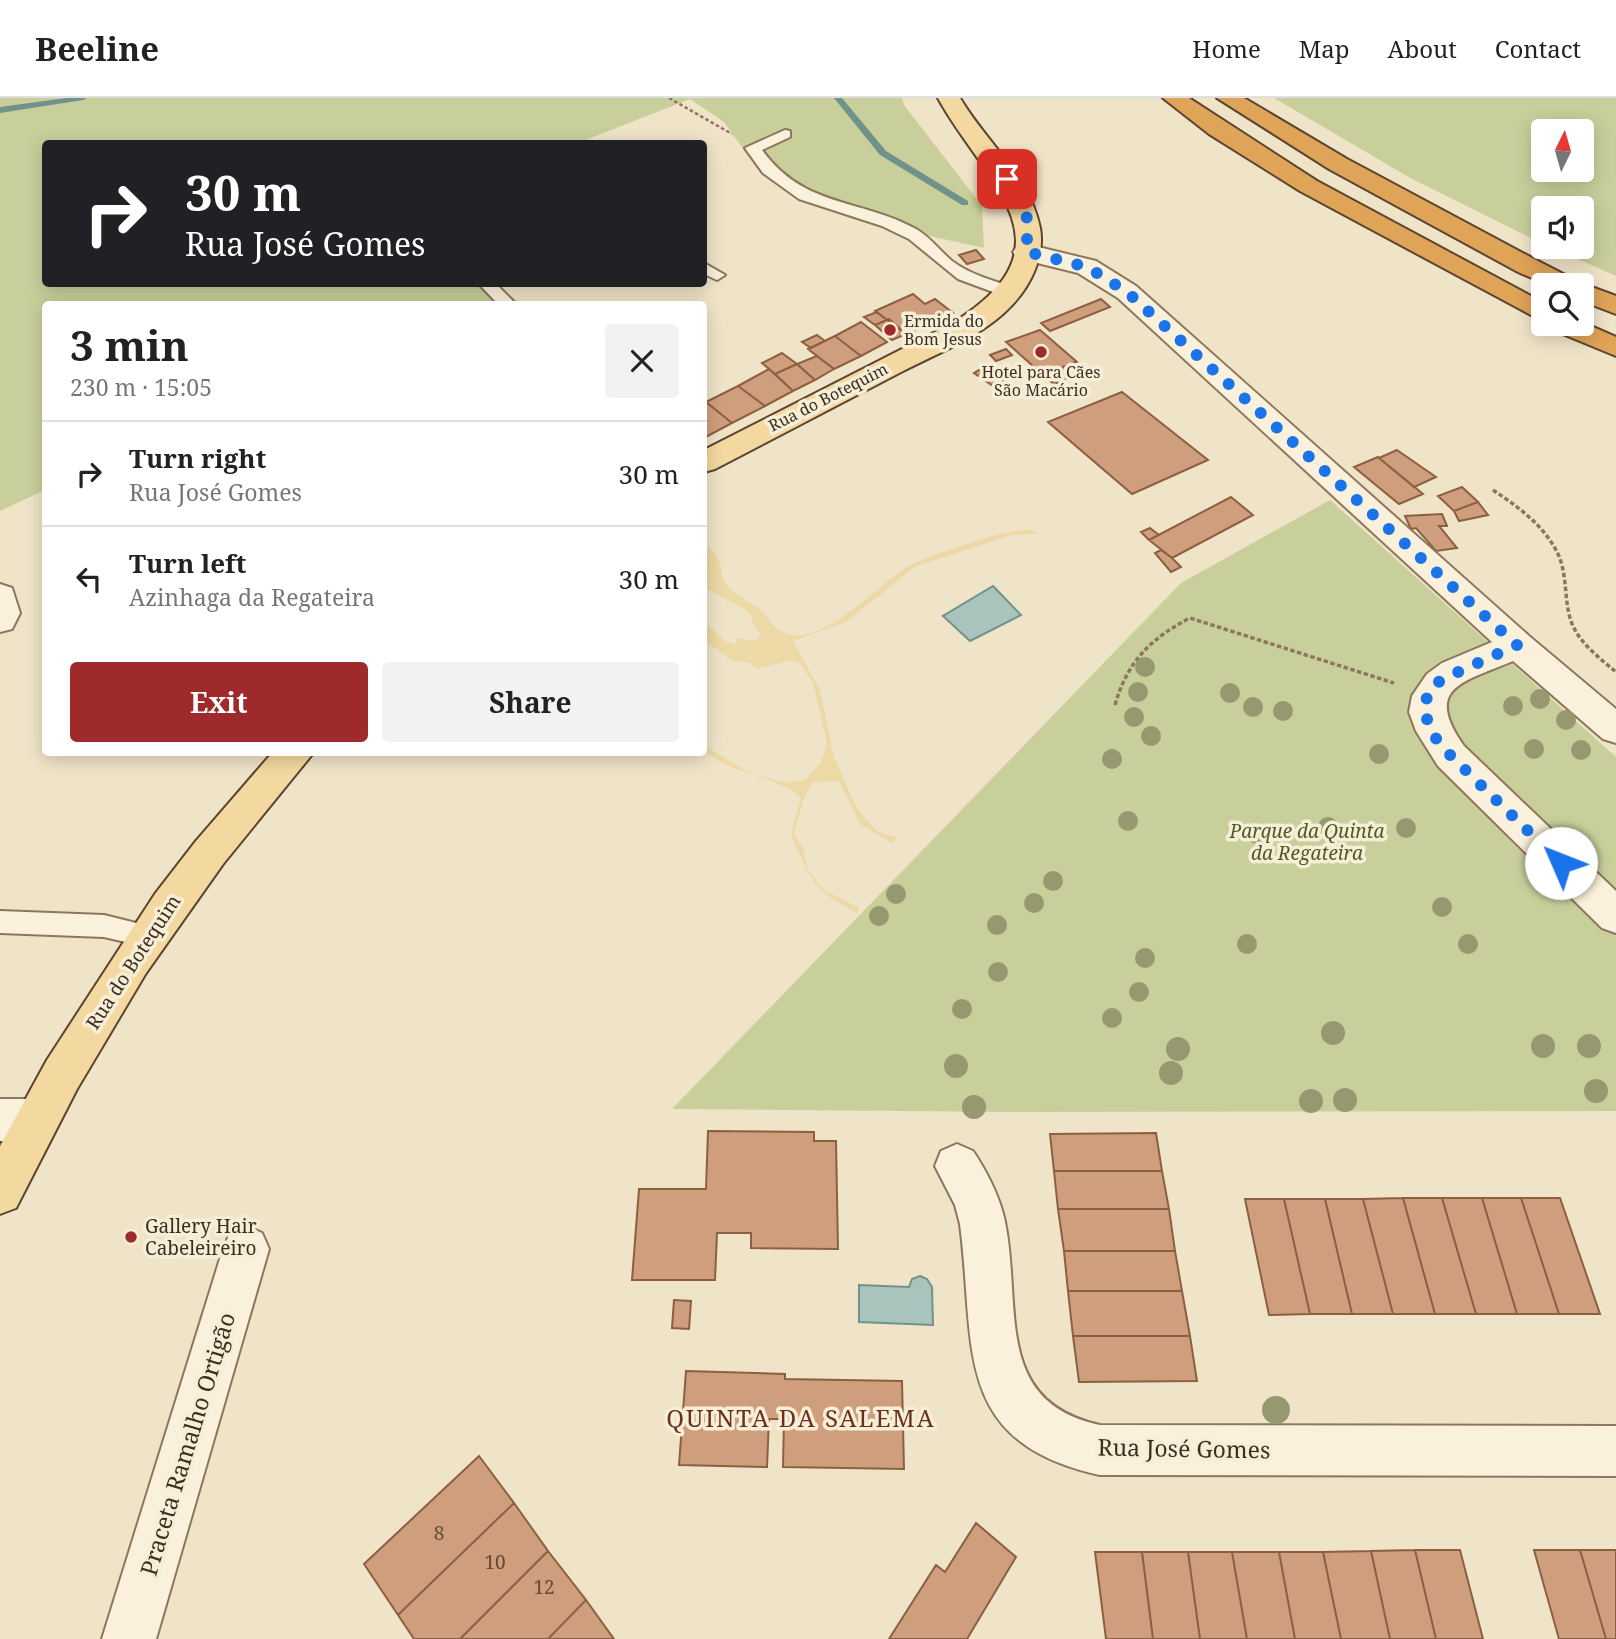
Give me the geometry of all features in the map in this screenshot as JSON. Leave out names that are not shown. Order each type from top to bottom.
[{"type":"highway","points":[[1174,98],[1264,159],[1348,209],[1531,307]]},
{"type":"highway","points":[[1228,98],[1338,164],[1542,273]]},
{"type":"highway","points":[[1594,296],[1616,306]]},
{"type":"highway","points":[[1591,336],[1616,347]]},
{"type":"main road","name":"Rua do Botequim","points":[[707,459],[961,330],[984,316],[1010,292],[1020,276],[1027,252],[1027,218],[1019,198],[949,98]]},
{"type":"main road","name":"Rua do Botequim","points":[[0,1192],[18,1120],[209,852],[293,756]]},
{"type":"street","points":[[1027,252],[1087,267],[1127,292],[1517,645],[1616,729]]},
{"type":"street","points":[[0,596],[3,613],[0,620]]},
{"type":"street","points":[[1517,645],[1441,680],[1428,692],[1424,711],[1433,735],[1451,756],[1616,916]]},
{"type":"street","name":"Rua José Gomes","points":[[957,1166],[978,1205],[983,1227],[993,1346],[1003,1383],[1022,1413],[1058,1439],[1100,1450],[1616,1451]]},
{"type":"street","name":"Praceta Ramalho Ortigão","points":[[130,1639],[246,1249]]},
{"type":"lane","points":[[785,134],[753,148],[764,166],[804,195],[833,208],[908,232],[950,267],[973,280],[1010,292]]},
{"type":"lane","points":[[490,287],[504,301]]},
{"type":"lane","points":[[0,922],[104,926],[147,936]]},
{"type":"path","points":[[668,98],[753,148]]},
{"type":"path","points":[[1493,490],[1526,514],[1552,543],[1563,568],[1566,608],[1573,626],[1587,645],[1616,672]]},
{"type":"path","points":[[1115,705],[1119,685],[1138,652],[1168,628],[1190,618],[1405,686]]},
{"type":"green space","points":[[0,98],[902,98],[904,105],[982,206],[984,248],[889,227],[794,190],[758,170],[724,122],[690,99],[586,140],[42,140],[42,287],[481,287],[496,301],[42,301],[42,491],[0,511]]},
{"type":"green space","points":[[1274,98],[1616,98],[1616,276],[1578,259],[1594,259],[1594,196],[1531,196],[1531,238],[1412,179]]},
{"type":"green space","name":"Parque da Quinta da Regateira","points":[[1330,500],[1616,757],[1616,1111],[1010,1112],[672,1109],[1181,583]]},
{"type":"sand","points":[[1030,530],[1038,534],[1013,535],[916,566],[846,622],[793,641],[820,690],[834,757],[857,809],[878,832],[898,838],[891,843],[860,824],[839,781],[813,782],[804,798],[794,833],[803,849],[808,870],[824,890],[860,908],[857,913],[821,889],[814,882],[803,862],[791,835],[801,798],[778,784],[740,770],[727,765],[707,752],[707,747],[751,774],[784,782],[805,780],[821,762],[827,742],[813,683],[800,663],[791,660],[757,669],[750,663],[731,660],[707,642],[707,625],[725,641],[747,648],[736,643],[737,638],[755,641],[762,635],[755,628],[749,612],[707,589],[707,546],[717,556],[725,583],[730,588],[759,608],[778,629],[797,635],[814,632],[832,624],[913,564],[988,537]]},
{"type":"water","points":[[993,586],[1021,615],[970,641],[943,616]]},
{"type":"water","points":[[920,1276],[927,1279],[932,1287],[933,1325],[859,1322],[859,1285],[909,1287],[912,1279]]},
{"type":"building","points":[[976,250],[984,259],[967,264],[959,255]]},
{"type":"building","points":[[913,294],[925,304],[935,299],[953,313],[906,334],[875,311]]},
{"type":"building","points":[[1101,299],[1110,307],[1050,331],[1041,323]]},
{"type":"building","points":[[877,312],[887,320],[875,325],[864,317]]},
{"type":"building","name":"Ermida do Bom Jesus","points":[[889,319],[906,334],[892,340],[875,325]]},
{"type":"building","points":[[861,322],[887,342],[861,356],[835,336]]},
{"type":"building","name":"Hotel para Cães São Macário","points":[[1040,330],[1077,362],[1043,375],[1006,342]]},
{"type":"building","points":[[817,335],[825,341],[811,348],[802,342]]},
{"type":"building","points":[[835,336],[861,356],[834,369],[808,349]]},
{"type":"building","points":[[1006,349],[1012,355],[996,361],[990,355]]},
{"type":"building","points":[[782,353],[797,364],[775,374],[762,363]]},
{"type":"building","points":[[817,356],[834,369],[815,380],[797,364]]},
{"type":"building","points":[[1075,362],[1086,371],[1054,384],[1043,375]]},
{"type":"building","points":[[797,364],[815,380],[793,391],[775,374]]},
{"type":"building","points":[[984,367],[1006,383],[996,388],[974,373]]},
{"type":"building","points":[[769,369],[793,391],[765,406],[738,386]]},
{"type":"building","points":[[738,386],[765,406],[732,423],[707,402]]},
{"type":"building","points":[[1122,392],[1208,460],[1132,494],[1048,422]]},
{"type":"building","points":[[707,403],[732,423],[707,436]]},
{"type":"building","points":[[1397,450],[1436,477],[1414,487],[1379,458]]},
{"type":"building","points":[[1378,457],[1423,494],[1399,504],[1354,467]]},
{"type":"building","points":[[1462,487],[1478,502],[1454,511],[1438,496]]},
{"type":"building","points":[[1231,497],[1253,515],[1172,558],[1149,540]]},
{"type":"building","points":[[1478,502],[1488,515],[1459,521],[1454,511]]},
{"type":"building","points":[[1442,514],[1447,526],[1439,526],[1457,548],[1436,551],[1416,528],[1411,529],[1405,516]]},
{"type":"building","points":[[1150,528],[1159,535],[1149,540],[1141,532]]},
{"type":"building","points":[[1161,550],[1181,567],[1171,572],[1155,553]]},
{"type":"building","points":[[708,1131],[814,1132],[814,1141],[836,1141],[838,1249],[751,1248],[751,1233],[717,1233],[715,1280],[632,1280],[639,1189],[706,1189]]},
{"type":"building","points":[[1156,1133],[1162,1171],[1054,1171],[1050,1134]]},
{"type":"building","points":[[1054,1171],[1162,1171],[1169,1209],[1058,1209]]},
{"type":"building","points":[[1403,1198],[1435,1314],[1393,1314],[1363,1199]]},
{"type":"building","points":[[1403,1198],[1442,1198],[1476,1314],[1435,1314]]},
{"type":"building","points":[[1442,1198],[1482,1198],[1517,1314],[1476,1314]]},
{"type":"building","points":[[1482,1198],[1521,1198],[1559,1314],[1517,1314]]},
{"type":"building","points":[[1521,1198],[1560,1198],[1600,1314],[1559,1314]]},
{"type":"building","points":[[1245,1199],[1284,1199],[1310,1314],[1269,1315]]},
{"type":"building","points":[[1284,1199],[1325,1199],[1352,1314],[1310,1314]]},
{"type":"building","points":[[1325,1199],[1363,1199],[1393,1314],[1352,1314]]},
{"type":"building","points":[[1058,1209],[1169,1209],[1175,1251],[1064,1251]]},
{"type":"building","points":[[1064,1251],[1175,1251],[1182,1291],[1068,1291]]},
{"type":"building","points":[[1068,1291],[1182,1291],[1190,1336],[1073,1336]]},
{"type":"building","points":[[674,1300],[691,1301],[689,1329],[672,1328]]},
{"type":"building","points":[[1073,1336],[1190,1336],[1197,1381],[1079,1382]]},
{"type":"building","points":[[686,1371],[785,1374],[785,1379],[902,1381],[904,1469],[783,1467],[784,1419],[769,1419],[767,1467],[679,1465]]},
{"type":"building","points":[[479,1456],[514,1503],[398,1615],[364,1564]]},
{"type":"building","points":[[514,1503],[548,1551],[460,1639],[414,1639],[398,1615]]},
{"type":"building","points":[[976,1523],[1016,1557],[967,1639],[889,1639],[936,1565],[945,1572]]},
{"type":"building","points":[[1415,1550],[1460,1550],[1483,1639],[1436,1639]]},
{"type":"building","points":[[1415,1550],[1436,1639],[1390,1639],[1371,1551]]},
{"type":"building","points":[[1534,1550],[1580,1550],[1606,1639],[1559,1639]]},
{"type":"building","points":[[1580,1550],[1616,1550],[1616,1639],[1606,1639]]},
{"type":"building","points":[[548,1551],[586,1600],[548,1639],[460,1639]]},
{"type":"building","points":[[1371,1551],[1390,1639],[1341,1639],[1323,1552]]},
{"type":"building","points":[[1095,1552],[1142,1552],[1153,1639],[1106,1639]]},
{"type":"building","points":[[1142,1552],[1188,1552],[1200,1639],[1153,1639]]},
{"type":"building","points":[[1188,1552],[1232,1552],[1247,1639],[1200,1639]]},
{"type":"building","points":[[1232,1552],[1279,1552],[1295,1639],[1247,1639]]},
{"type":"building","points":[[1279,1552],[1323,1552],[1341,1639],[1295,1639]]},
{"type":"building","points":[[586,1600],[614,1639],[548,1639]]},
{"type":"waterway","points":[[0,110],[83,98]]},
{"type":"waterway","points":[[838,98],[883,153],[965,203]]},
{"type":"place","name":"Ermida do Bom Jesus","points":[[890,330]]},
{"type":"place","name":"Hotel para Cães São Macário","points":[[1041,352]]},
{"type":"place","name":"Gallery Hair Cabeleireiro","points":[[131,1237]]},
{"type":"district","name":"QUINTA DA SALEMA","points":[[801,1419]]},
{"type":"route","points":[[1007,179],[1023,204],[1027,218],[1027,252],[1066,260],[1111,279],[1517,645],[1441,680],[1428,692],[1424,711],[1433,735],[1451,756],[1561,863]]}]
